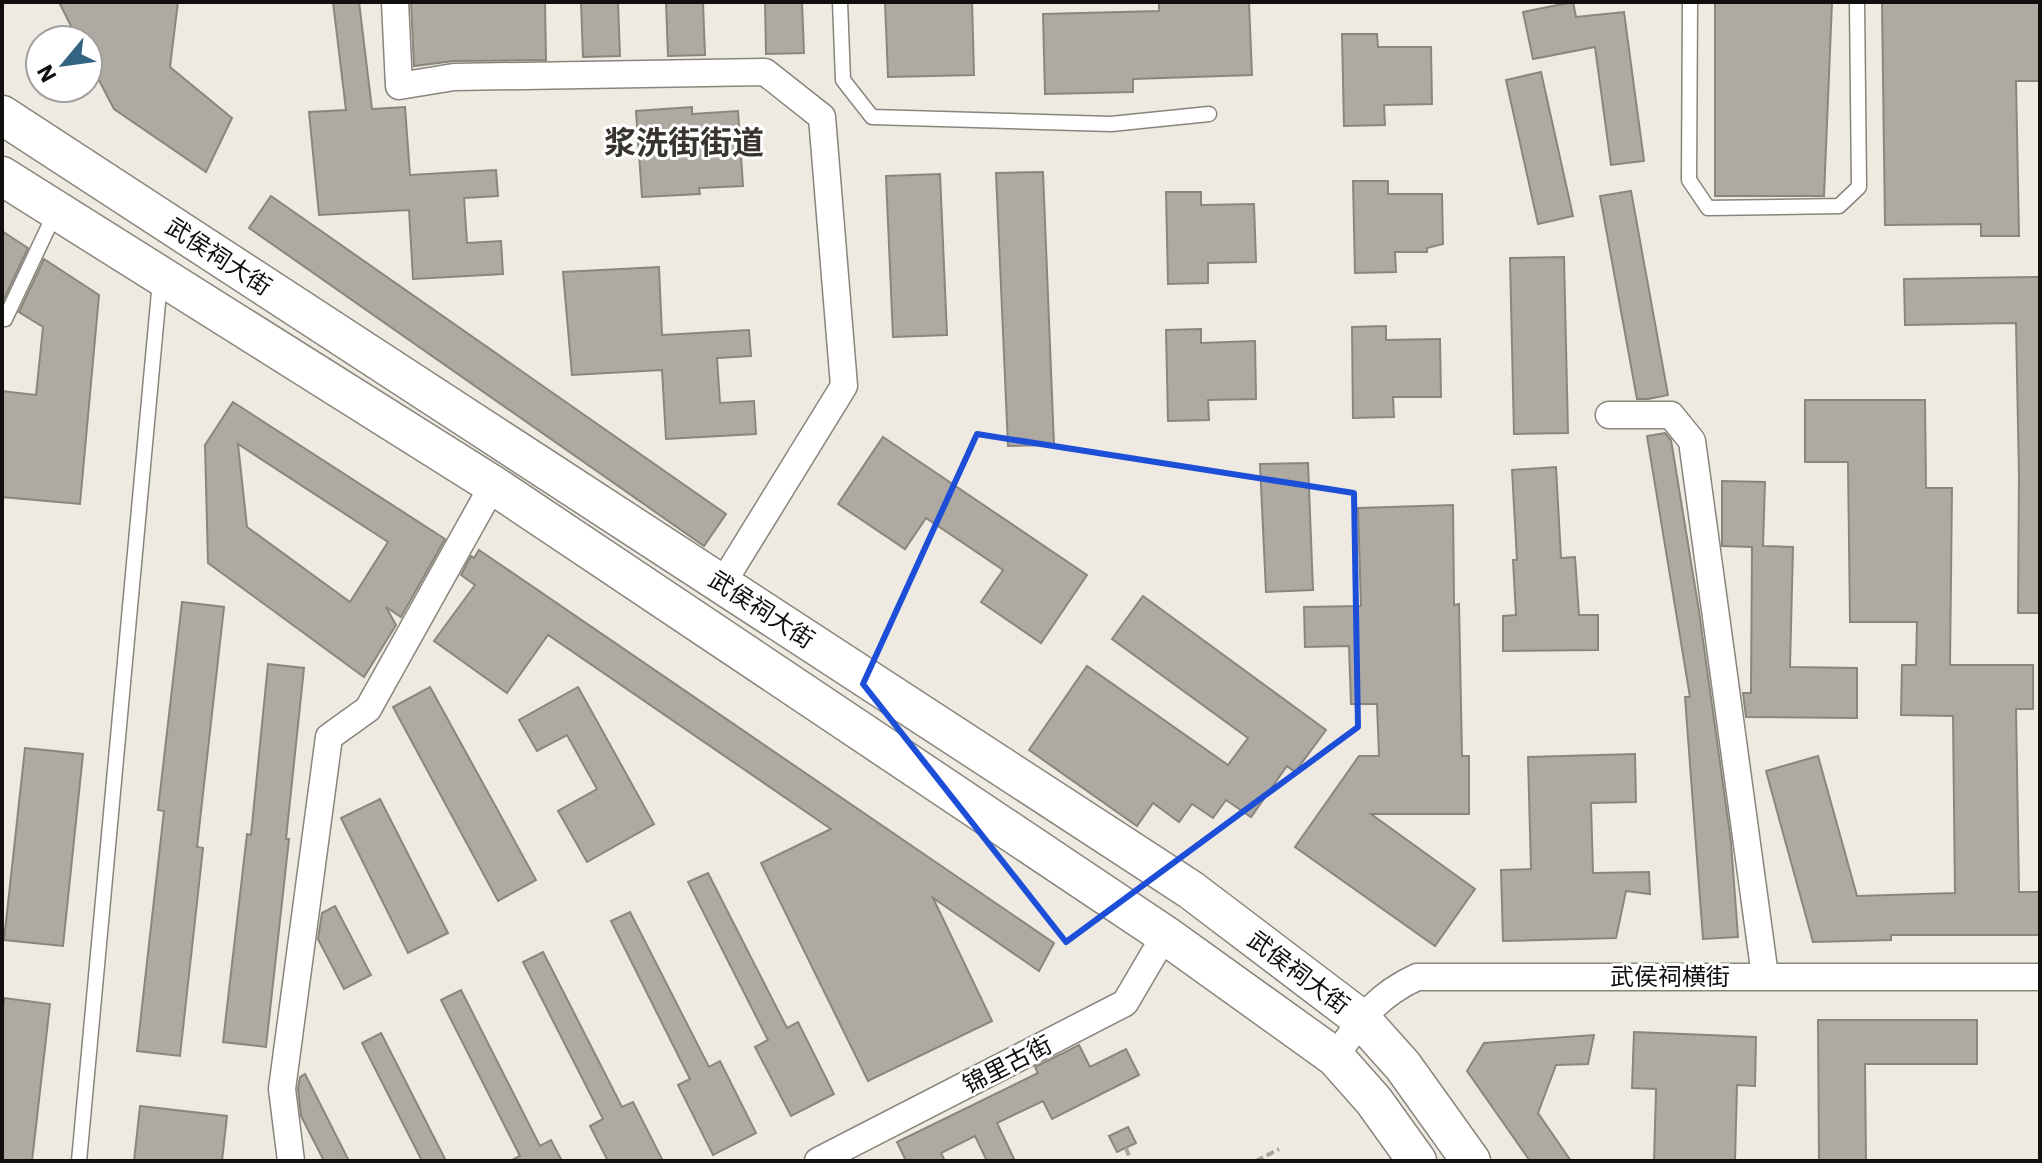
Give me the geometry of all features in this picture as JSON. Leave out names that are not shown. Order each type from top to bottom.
[{"type":"main road","name":"武侯祠大街","points":[[2,115],[1191,890],[1361,1019],[1383,1040],[1471,1161]]},
{"type":"main road","name":"武侯祠大街","points":[[2,176],[493,485],[1165,935],[1335,1057],[1374,1101],[1417,1161]]},
{"type":"street","points":[[395,2],[399,86],[454,77],[765,72],[822,117],[844,386],[722,584]]},
{"type":"street","points":[[1609,415],[1671,415],[1692,441],[1765,976]]},
{"type":"street","points":[[291,1161],[282,1089],[329,737],[368,709],[493,485]]},
{"type":"street","name":"锦里古街","points":[[818,1161],[1125,1003],[1165,935]]},
{"type":"street","name":"武侯祠横街","points":[[1335,1057],[1361,1019],[1390,990],[1417,977],[2040,977]]},
{"type":"lane","points":[[840,2],[843,80],[872,117],[1111,124],[1209,114]]},
{"type":"lane","points":[[1690,2],[1689,180],[1708,208],[1839,206],[1859,187],[1857,2]]},
{"type":"lane","points":[[2,319],[5,319],[56,210]]},
{"type":"lane","points":[[79,1161],[161,276]]},
{"type":"path","points":[[1126,1148],[1131,1161]]},
{"type":"path","points":[[1256,1161],[1279,1149]]},
{"type":"highlighted area","points":[[977,434],[1354,493],[1358,727],[1066,942],[863,684]]},
{"type":"building","points":[[59,2],[178,2],[170,67],[232,118],[206,172],[114,109],[104,90],[104,24],[70,24]]},
{"type":"building","points":[[333,2],[359,2],[372,109],[405,107],[410,175],[496,170],[498,196],[464,198],[467,243],[501,241],[503,274],[413,279],[409,210],[319,215],[309,112],[346,110]]},
{"type":"building","points":[[411,2],[545,2],[546,60],[454,61],[414,66]]},
{"type":"building","points":[[581,2],[618,2],[620,56],[583,57]]},
{"type":"building","points":[[666,2],[703,2],[705,55],[668,56]]},
{"type":"building","points":[[765,2],[802,2],[804,53],[766,54]]},
{"type":"building","points":[[885,2],[972,2],[974,75],[888,77]]},
{"type":"building","points":[[1159,2],[1249,2],[1252,75],[1133,79],[1133,92],[1045,94],[1043,14],[1159,11]]},
{"type":"building","points":[[1573,2],[1576,17],[1624,12],[1644,161],[1611,165],[1595,47],[1533,59],[1523,12]]},
{"type":"building","points":[[1715,2],[1832,2],[1824,196],[1715,196]]},
{"type":"building","points":[[1882,2],[2040,2],[2040,81],[2016,81],[2019,236],[1981,236],[1981,224],[1885,225]]},
{"type":"building","points":[[1342,34],[1377,34],[1378,47],[1431,47],[1432,104],[1384,105],[1385,125],[1344,126]]},
{"type":"building","points":[[1541,72],[1573,216],[1538,224],[1506,80]]},
{"type":"building","points":[[692,107],[692,114],[738,111],[743,186],[699,188],[700,194],[642,197],[636,111]]},
{"type":"building","points":[[1043,172],[1054,445],[1008,446],[996,173]]},
{"type":"building","points":[[940,174],[947,335],[893,337],[886,176]]},
{"type":"building","points":[[1353,181],[1388,181],[1388,194],[1442,194],[1443,244],[1427,248],[1427,252],[1395,252],[1396,272],[1355,273]]},
{"type":"building","points":[[1631,191],[1668,395],[1648,399],[1637,399],[1600,196]]},
{"type":"building","points":[[1166,192],[1201,192],[1201,205],[1254,204],[1256,262],[1208,263],[1208,283],[1168,284]]},
{"type":"building","points":[[271,196],[726,514],[704,546],[249,228]]},
{"type":"building","points":[[2,231],[28,248],[3,301],[2,300]]},
{"type":"building","points":[[1564,257],[1568,433],[1514,434],[1510,258]]},
{"type":"building","points":[[44,259],[99,295],[80,504],[2,497],[2,391],[36,395],[43,327],[19,312]]},
{"type":"building","points":[[659,267],[662,335],[749,330],[751,356],[717,358],[720,403],[754,401],[756,434],[666,439],[662,370],[572,375],[563,272]]},
{"type":"building","points":[[2040,277],[2040,613],[2018,613],[2016,323],[1905,325],[1904,279]]},
{"type":"building","points":[[1386,326],[1386,340],[1440,339],[1441,397],[1393,397],[1394,417],[1353,418],[1352,327]]},
{"type":"building","points":[[1201,329],[1201,343],[1255,341],[1256,399],[1208,400],[1209,420],[1168,421],[1166,330]]},
{"type":"building","points":[[1805,400],[1925,400],[1926,488],[1952,488],[1950,665],[2033,665],[2033,709],[2016,709],[2019,892],[2040,892],[2040,935],[1891,935],[1891,940],[1813,942],[1766,771],[1818,756],[1857,896],[1955,893],[1953,716],[1901,715],[1902,665],[1916,665],[1917,622],[1850,622],[1848,462],[1805,462]]},
{"type":"building","points":[[233,402],[445,539],[401,617],[386,607],[396,625],[364,677],[208,563],[205,445]],"holes":[[[238,444],[388,542],[350,602],[247,527]]]},
{"type":"building","points":[[1665,433],[1671,440],[1699,611],[1731,842],[1738,937],[1703,939],[1685,697],[1690,697],[1647,436]]},
{"type":"building","points":[[883,437],[1087,575],[1041,643],[981,602],[1003,570],[926,518],[905,549],[838,504]]},
{"type":"building","points":[[1308,463],[1313,590],[1266,592],[1260,464]]},
{"type":"building","points":[[1556,467],[1561,558],[1575,557],[1579,615],[1598,615],[1598,650],[1503,651],[1503,616],[1516,615],[1513,560],[1517,560],[1512,470]]},
{"type":"building","points":[[1722,481],[1765,482],[1763,546],[1793,547],[1790,667],[1857,668],[1857,718],[1746,717],[1743,693],[1751,693],[1752,547],[1722,546]]},
{"type":"building","points":[[1453,505],[1454,605],[1459,604],[1462,756],[1469,756],[1469,814],[1371,814],[1475,889],[1435,946],[1295,847],[1359,756],[1379,756],[1377,704],[1351,704],[1349,646],[1305,647],[1304,607],[1361,606],[1358,508]]},
{"type":"building","points":[[479,550],[1054,943],[1039,971],[933,898],[992,1021],[868,1081],[761,863],[831,829],[548,635],[507,693],[434,641],[475,585],[461,575],[471,556],[474,558]]},
{"type":"building","points":[[1143,596],[1326,730],[1295,772],[1287,766],[1251,817],[1226,800],[1213,818],[1192,804],[1179,822],[1153,803],[1137,826],[1029,750],[1087,666],[1228,765],[1248,738],[1112,639]]},
{"type":"building","points":[[182,602],[224,607],[197,847],[203,848],[180,1056],[137,1051],[164,811],[158,810]]},
{"type":"building","points":[[268,664],[304,668],[266,1047],[223,1042],[247,834],[251,835]]},
{"type":"building","points":[[430,687],[536,880],[498,901],[393,707]]},
{"type":"building","points":[[578,687],[654,824],[587,862],[558,811],[597,789],[567,735],[537,751],[519,720]]},
{"type":"building","points":[[25,748],[83,754],[63,946],[4,940]]},
{"type":"building","points":[[1635,754],[1636,802],[1591,803],[1593,873],[1649,872],[1650,894],[1626,891],[1616,938],[1503,941],[1501,870],[1531,869],[1528,757]]},
{"type":"building","points":[[380,799],[448,933],[408,953],[341,818]]},
{"type":"building","points":[[708,873],[787,1028],[798,1022],[834,1094],[791,1116],[755,1047],[768,1040],[688,882]]},
{"type":"building","points":[[335,906],[371,975],[344,989],[318,939],[322,913]]},
{"type":"building","points":[[630,912],[709,1067],[720,1061],[756,1133],[713,1155],[678,1085],[690,1079],[611,921]]},
{"type":"building","points":[[543,952],[622,1107],[633,1102],[663,1161],[608,1161],[590,1126],[603,1119],[523,962]]},
{"type":"building","points":[[461,990],[540,1146],[551,1140],[562,1161],[510,1161],[520,1156],[441,1000]]},
{"type":"building","points":[[4,998],[50,1004],[32,1161],[2,1161]]},
{"type":"building","points":[[1818,1020],[1977,1020],[1977,1064],[1865,1064],[1866,1161],[1819,1161]]},
{"type":"building","points":[[1634,1032],[1756,1037],[1755,1086],[1737,1085],[1735,1161],[1654,1161],[1656,1089],[1632,1088]]},
{"type":"building","points":[[381,1033],[446,1161],[422,1161],[362,1043]]},
{"type":"building","points":[[1594,1035],[1588,1064],[1556,1065],[1538,1113],[1571,1161],[1530,1161],[1467,1071],[1484,1043]]},
{"type":"building","points":[[1079,1045],[1090,1067],[1126,1049],[1139,1075],[1052,1119],[1043,1101],[997,1123],[1015,1161],[987,1161],[975,1136],[941,1153],[945,1161],[906,1161],[897,1142],[1038,1073],[1035,1067]]},
{"type":"building","points":[[305,1074],[349,1161],[324,1161],[301,1116],[298,1089],[300,1077]]},
{"type":"building","points":[[140,1106],[227,1116],[222,1161],[134,1161]]},
{"type":"building","points":[[1128,1127],[1136,1143],[1117,1152],[1109,1136]]},
{"type":"district","name":"浆洗街街道","points":[[684,142]]}]
